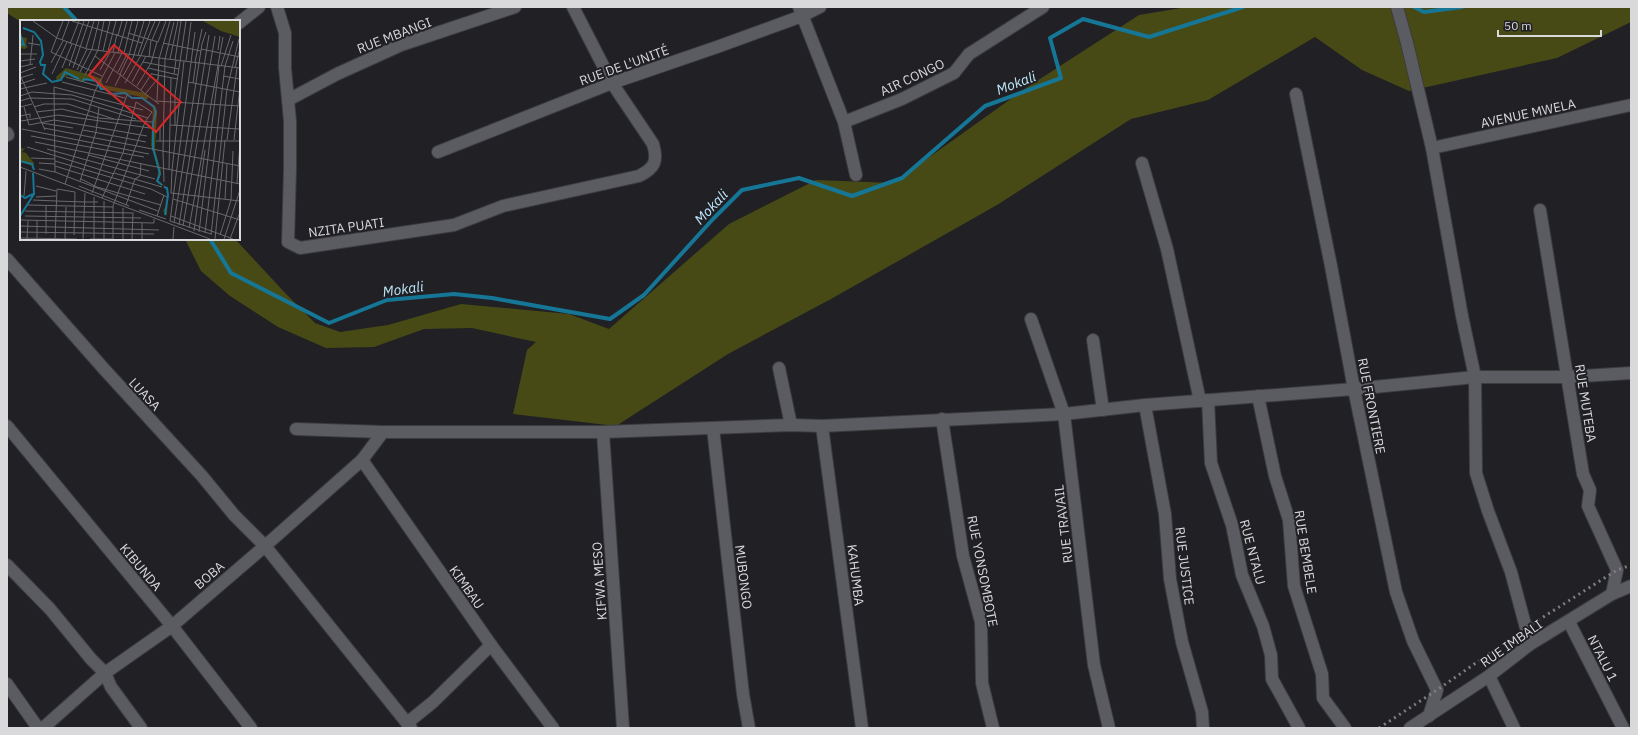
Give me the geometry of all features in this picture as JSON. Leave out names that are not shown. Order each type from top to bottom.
[{"type":"street","points":[[240,23],[259,7]]},
{"type":"street","name":"NZITA PUATI","points":[[277,7],[285,33],[285,68],[288,100],[290,169],[288,242],[300,248],[454,225],[503,206],[639,176],[648,171],[655,163],[656,153],[653,144],[612,83]]},
{"type":"street","name":"RUE MBANGI","points":[[288,100],[337,74],[401,45],[515,7]]},
{"type":"street","points":[[573,7],[612,83]]},
{"type":"street","name":"RUE DE L'UNITÉ","points":[[438,152],[612,83],[717,47],[801,11],[820,7]]},
{"type":"street","name":"AIR CONGO","points":[[844,122],[902,99],[954,73],[968,54],[1043,7]]},
{"type":"street","points":[[1397,7],[1432,148],[1462,316],[1475,377],[1476,473],[1488,511],[1511,572],[1529,645]]},
{"type":"street","points":[[801,11],[844,122],[856,175]]},
{"type":"street","name":"RUE FRONTIERE","points":[[1296,94],[1354,389],[1396,592],[1413,641],[1437,690],[1429,716]]},
{"type":"street","name":"AVENUE MWELA","points":[[1432,148],[1631,105]]},
{"type":"street","name":"RUE NTALU","points":[[1142,163],[1167,249],[1204,400],[1211,463],[1232,525],[1242,575],[1263,626],[1271,655],[1272,679],[1299,728]]},
{"type":"street","name":"RUE MUTEBA","points":[[1540,210],[1583,474],[1590,490],[1588,506],[1617,570],[1612,594]]},
{"type":"street","name":"LUASA","points":[[7,259],[98,363],[202,476],[234,515],[265,546],[409,726]]},
{"type":"street","name":"RUE TRAVAIL","points":[[1031,319],[1064,414],[1094,665],[1109,728]]},
{"type":"street","points":[[1093,340],[1104,410]]},
{"type":"street","points":[[779,368],[791,425]]},
{"type":"street","points":[[296,430],[383,432],[603,432],[791,425],[822,426],[1064,414],[1145,405],[1354,389],[1475,377],[1567,378],[1631,373]]},
{"type":"street","name":"RUE BEMBELE","points":[[1258,396],[1275,476],[1290,520],[1294,586],[1322,674],[1323,698],[1345,728]]},
{"type":"street","name":"RUE JUSTICE","points":[[1145,405],[1164,514],[1170,579],[1182,642],[1202,712],[1203,728]]},
{"type":"street","name":"RUE YONSOMBOTE","points":[[942,419],[963,556],[981,622],[982,683],[993,728]]},
{"type":"street","name":"KIBUNDA","points":[[7,426],[172,626],[251,728]]},
{"type":"street","name":"KAHUMBA","points":[[822,426],[862,728]]},
{"type":"street","name":"MUBONGO","points":[[713,428],[743,694],[749,728]]},
{"type":"street","name":"BOBA","points":[[43,728],[105,673],[172,626],[265,546],[362,460],[383,432]]},
{"type":"street","name":"KIFWA MESO","points":[[603,432],[622,728]]},
{"type":"street","name":"KIMBAU","points":[[362,460],[491,645],[553,728]]},
{"type":"street","points":[[7,565],[50,609],[91,659],[105,673],[111,686],[142,728]]},
{"type":"street","name":"RUE IMBALI","points":[[1410,728],[1489,676],[1529,645],[1569,622],[1612,594],[1631,586]]},
{"type":"street","name":"NTALU 1","points":[[1569,622],[1623,728]]},
{"type":"street","points":[[409,726],[491,645]]},
{"type":"street","points":[[1489,676],[1514,728]]},
{"type":"street","points":[[7,684],[38,728]]},
{"type":"shaded area","points":[[7,7],[67,7],[78,20],[20,20],[20,21],[7,13]]},
{"type":"shaded area","points":[[1187,7],[1631,7],[1631,22],[1557,58],[1409,91],[1362,70],[1315,37],[1208,100],[1131,119],[997,205],[831,299],[728,354],[616,426],[513,414],[527,350],[536,342],[472,328],[424,329],[374,347],[326,348],[278,327],[230,296],[201,271],[186,240],[236,240],[315,323],[340,332],[388,325],[461,304],[569,314],[609,329],[729,224],[816,180],[893,183],[1026,88],[1139,15]]},
{"type":"waterway","name":"Mokali","points":[[64,7],[76,20]]},
{"type":"waterway","name":"Mokali","points":[[211,240],[231,273],[329,323],[387,300],[454,294],[492,298],[610,319],[644,295],[713,219],[742,190],[799,178],[852,196],[902,178],[985,106],[1061,78],[1050,38],[1083,19],[1149,37],[1243,7]]},
{"type":"waterway","name":"Mokali","points":[[1414,7],[1424,12],[1462,7]]},
{"type":"railway","points":[[1379,728],[1437,690],[1526,628],[1617,570],[1631,565]]}]
